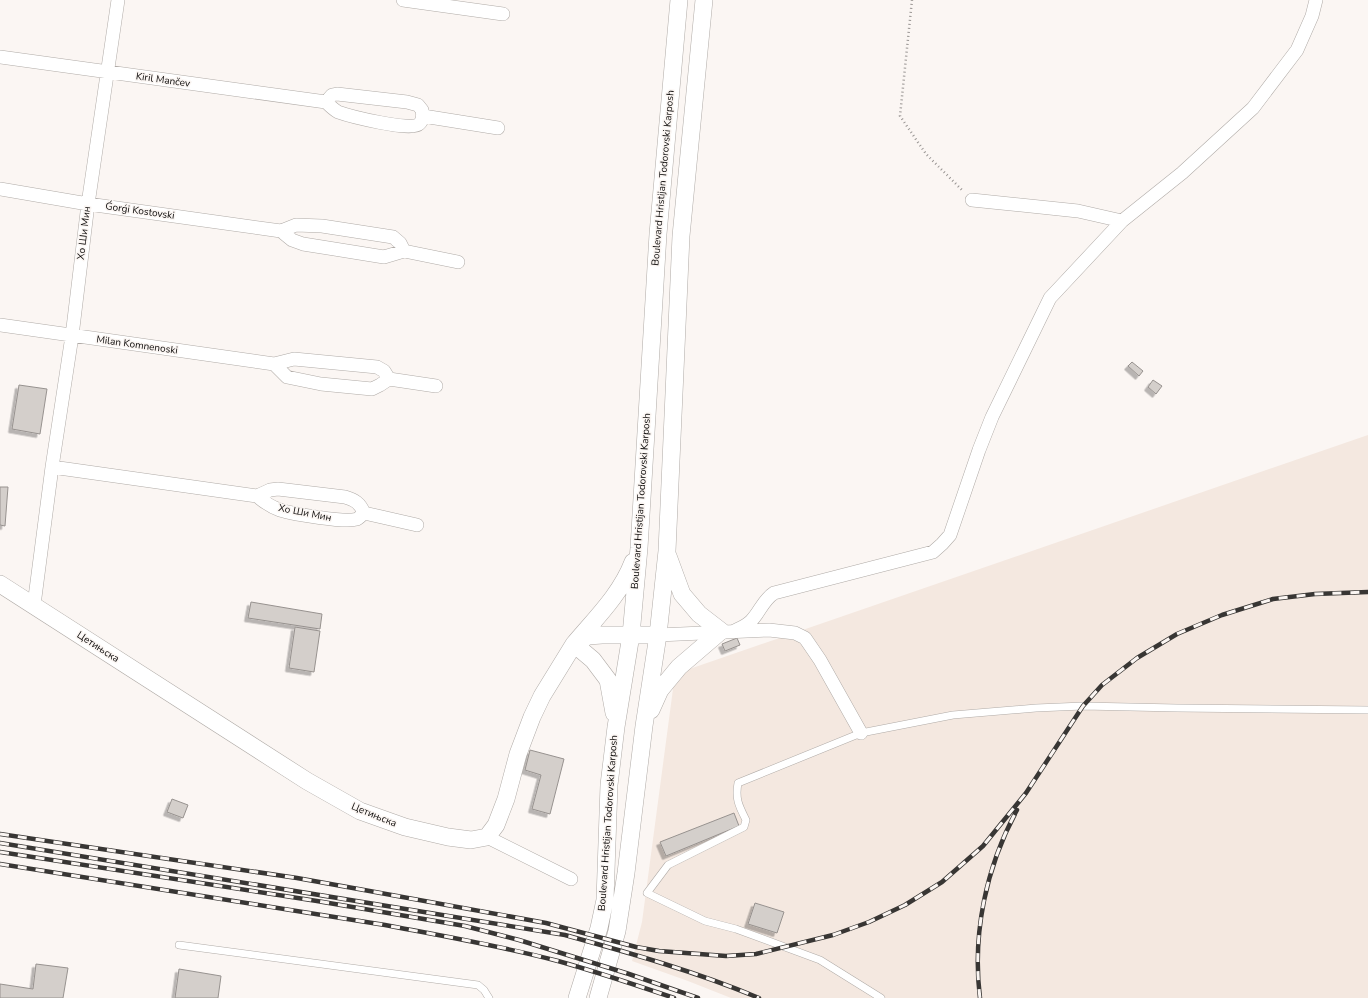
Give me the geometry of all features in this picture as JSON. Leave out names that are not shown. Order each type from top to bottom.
[{"type":"street","name":"Хо Ши Мин","points":[[34,605],[52,467],[72,336],[88,204],[118,0]]},
{"type":"street","points":[[403,0],[503,14]]},
{"type":"street","name":"Boulevard Hristijan Todorovski Karposh","points":[[577,998],[599,928],[605,900],[609,785],[616,727],[631,635],[639,548],[658,234],[679,0]]},
{"type":"street","name":"Boulevard Hristijan Todorovski Karposh","points":[[598,998],[617,930],[626,874],[644,726],[658,635],[666,551],[681,236],[704,0]]},
{"type":"street","points":[[644,726],[660,690],[679,666],[728,631],[743,627],[751,621],[768,597],[780,591],[933,552],[942,544],[950,535],[992,417],[1043,309],[1050,298],[1122,221],[1182,173],[1253,108],[1296,50],[1312,16],[1316,0]]},
{"type":"street","name":"Kiril Mančev","points":[[0,57],[107,73],[326,102],[332,108],[352,116],[408,127],[414,127],[419,124],[423,116]]},
{"type":"street","points":[[326,102],[332,95],[337,94],[407,102],[418,105],[422,110],[423,116],[498,128]]},
{"type":"street","name":"Ǵorǵi Kostovski","points":[[0,189],[88,204],[281,231],[296,225],[322,226],[393,236],[400,243],[404,251]]},
{"type":"street","points":[[972,200],[1078,211],[1122,221]]},
{"type":"street","name":"Ǵorǵi Kostovski","points":[[281,231],[292,240],[303,244],[384,257],[404,251],[458,262]]},
{"type":"street","name":"Milan Komnenoski","points":[[0,325],[274,364],[294,359],[377,367],[384,371],[389,379]]},
{"type":"street","points":[[274,364],[287,377],[321,384],[372,388],[389,379],[436,386]]},
{"type":"street","name":"Хо Ши Мин","points":[[52,467],[257,496],[266,504],[280,510],[319,518],[343,520],[357,519],[364,513]]},
{"type":"street","points":[[257,496],[270,490],[278,490],[345,497],[354,500],[361,506],[364,513],[417,525]]},
{"type":"street","points":[[571,879],[487,837],[496,825],[506,800],[518,754],[532,717],[542,696],[574,644],[610,602],[628,575],[639,548]]},
{"type":"street","points":[[666,551],[682,594],[699,614],[728,631]]},
{"type":"street","name":"Цетињска","points":[[0,584],[307,781],[360,811],[405,828],[448,837],[471,840],[487,837]]},
{"type":"street","points":[[574,644],[588,636],[602,635],[658,635],[769,630],[795,633],[805,638],[820,660],[862,733]]},
{"type":"street","points":[[574,644],[593,660],[608,680],[616,727]]},
{"type":"lane","points":[[881,998],[820,960],[736,929],[705,921],[647,893],[668,865],[744,828],[746,820],[738,802],[736,793],[738,783],[862,733],[953,715],[1083,706],[1368,710]]},
{"type":"lane","points":[[179,945],[478,985],[484,990],[489,998]]},
{"type":"path","points":[[912,0],[900,116],[926,154],[972,200]]},
{"type":"shaded area","points":[[1368,435],[1368,998],[731,998],[632,961],[642,922],[675,674]]},
{"type":"building","points":[[1132,362],[1143,371],[1139,376],[1128,366]]},
{"type":"building","points":[[1153,380],[1162,386],[1156,394],[1148,387]]},
{"type":"building","points":[[19,385],[47,389],[40,434],[12,429]]},
{"type":"building","points":[[0,487],[8,487],[5,526],[0,525]]},
{"type":"building","points":[[251,602],[322,614],[320,629],[248,618]]},
{"type":"building","points":[[295,627],[320,631],[314,672],[289,668]]},
{"type":"building","points":[[737,638],[740,645],[725,651],[722,644]]},
{"type":"building","points":[[530,750],[564,759],[550,814],[532,809],[541,775],[525,770]]},
{"type":"building","points":[[172,799],[188,805],[183,818],[167,812]]},
{"type":"building","points":[[734,813],[739,826],[666,856],[660,842]]},
{"type":"building","points":[[755,903],[784,912],[777,933],[748,924]]},
{"type":"building","points":[[36,964],[68,968],[63,998],[0,998],[0,984],[33,989]]},
{"type":"building","points":[[179,969],[221,976],[218,998],[175,998]]},
{"type":"railway","points":[[0,834],[297,878],[546,923],[636,947],[659,951],[726,956],[756,954],[833,935],[869,922],[905,905],[942,882],[983,846],[1026,793],[1083,706],[1102,685],[1137,658],[1177,634],[1222,615],[1273,599],[1315,594],[1368,592]]},
{"type":"railway","points":[[980,998],[978,950],[984,901],[997,854],[1017,810]]},
{"type":"railway","points":[[0,843],[565,935],[688,971],[759,998]]},
{"type":"railway","points":[[0,852],[317,901],[465,926],[519,940],[629,974],[698,998]]},
{"type":"railway","points":[[0,864],[385,925],[472,942],[558,961],[674,998]]}]
